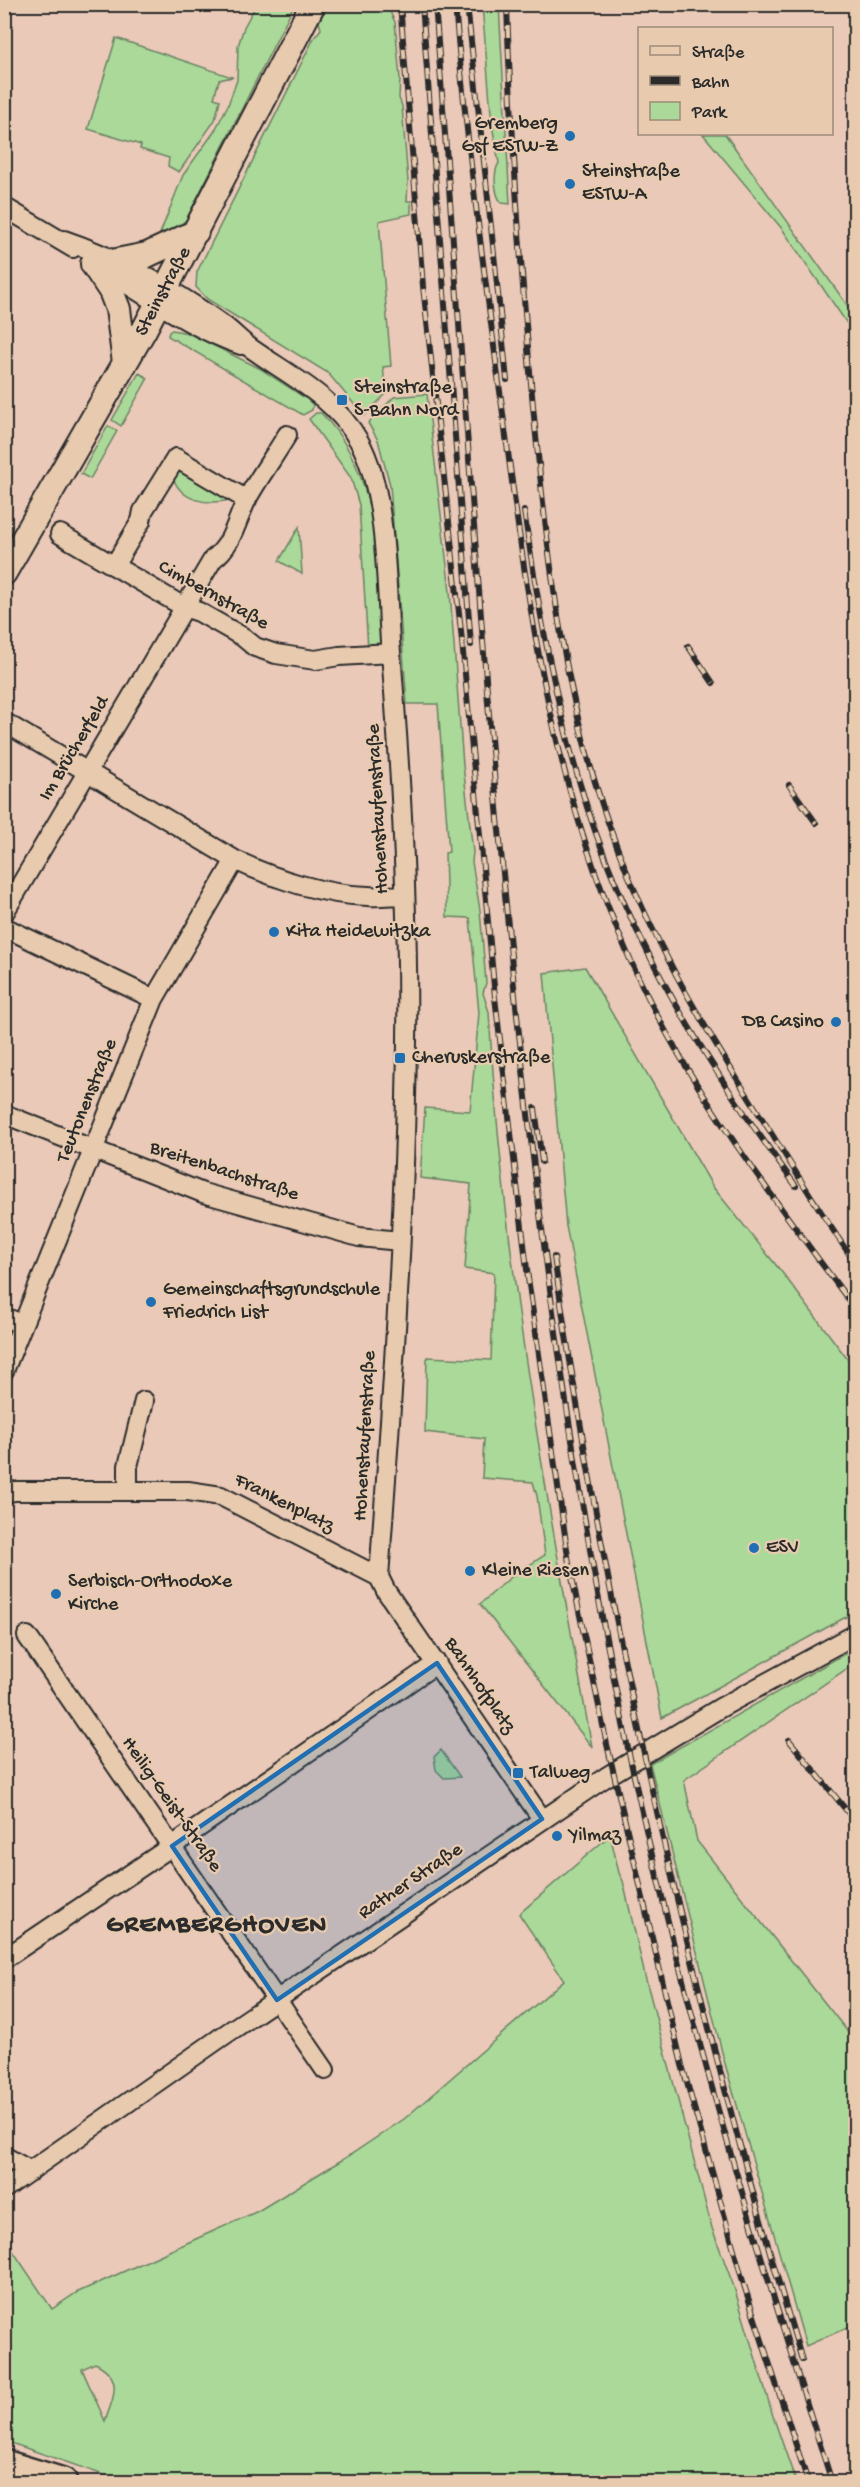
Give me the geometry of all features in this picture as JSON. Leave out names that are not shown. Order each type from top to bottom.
[{"type":"highway","points":[[4,2464],[63,2482]]},
{"type":"main road","name":"Steinstraße","points":[[4,573],[162,296],[313,4]]},
{"type":"main road","points":[[125,363],[118,309],[111,291],[105,262],[147,255],[196,232]]},
{"type":"street","name":"Hohenstaufenstraße","points":[[4,207],[63,240],[98,252],[105,262],[162,296],[225,326],[249,347],[314,388],[353,431],[367,455],[374,477],[381,525],[399,736],[407,1038],[400,1241],[379,1577]]},
{"type":"street","name":"Im Brücherfeld","points":[[4,913],[213,559],[219,555],[237,525],[247,500],[286,435]]},
{"type":"street","points":[[114,566],[141,521],[143,511],[176,458],[247,500]]},
{"type":"street","name":"Cimbernstraße","points":[[60,534],[184,608],[200,612],[219,623],[255,647],[276,654],[315,660],[391,653]]},
{"type":"street","points":[[4,722],[236,860],[267,875],[329,891],[367,896],[405,895]]},
{"type":"street","name":"Teutonenstraße","points":[[4,1371],[154,999],[236,860]]},
{"type":"street","points":[[4,927],[154,999]]},
{"type":"street","name":"Breitenbachstraße","points":[[4,1114],[203,1193],[359,1237],[400,1241]]},
{"type":"street","points":[[4,1317],[22,1324]]},
{"type":"street","points":[[128,1491],[128,1466],[144,1401]]},
{"type":"street","name":"Frankenplatz","points":[[4,1493],[15,1491],[188,1491],[222,1496],[379,1577]]},
{"type":"street","name":"Bahnhofplatz","points":[[379,1577],[386,1591],[542,1819]]},
{"type":"street","name":"Rather Straße","points":[[4,2188],[606,1776],[711,1714],[855,1634]]},
{"type":"street","name":"Heilig-Geist-Straße","points":[[27,1636],[325,2070]]},
{"type":"street","points":[[4,1959],[436,1663]]},
{"type":"street","points":[[4,2156],[31,2171]]},
{"type":"highlighted area","points":[[437,1663],[542,1819],[277,2000],[172,1846]]},
{"type":"green space","points":[[328,4],[390,5],[395,22],[400,79],[399,98],[402,106],[408,182],[407,201],[411,201],[411,214],[379,221],[391,366],[383,367],[386,394],[364,416],[328,373],[207,299],[196,287],[197,272],[314,38],[321,29],[319,22]]},
{"type":"green space","points":[[256,5],[294,5],[186,220],[166,237],[158,239],[183,175],[214,132],[228,105],[237,80],[238,46],[244,27]]},
{"type":"green space","points":[[482,5],[499,5],[510,204],[502,203],[499,199],[495,183],[499,163],[492,125]]},
{"type":"green space","points":[[116,38],[232,77],[219,80],[214,98],[220,100],[215,120],[179,172],[168,166],[169,158],[140,149],[141,145],[88,129]]},
{"type":"green space","points":[[704,135],[726,135],[855,316],[855,335],[783,230]]},
{"type":"green space","points":[[172,330],[188,333],[261,369],[307,399],[313,405],[312,410],[303,415],[168,336]]},
{"type":"green space","points":[[139,373],[148,378],[121,426],[112,420]]},
{"type":"green space","points":[[427,394],[450,592],[463,765],[473,852],[472,862],[480,910],[486,983],[483,993],[489,1012],[496,1105],[516,1289],[543,1473],[592,1747],[480,1604],[511,1577],[545,1555],[533,1482],[482,1478],[484,1439],[425,1432],[427,1357],[491,1360],[494,1273],[465,1269],[471,1184],[420,1178],[425,1108],[470,1111],[479,1013],[470,918],[447,917],[445,853],[449,852],[438,704],[407,704],[390,485],[378,440],[368,423],[394,397]]},
{"type":"green space","points":[[316,413],[321,413],[341,437],[366,492],[376,552],[382,644],[379,647],[368,649],[359,505],[351,478],[309,419]]},
{"type":"green space","points":[[108,426],[117,431],[90,479],[81,474]]},
{"type":"green space","points":[[180,470],[230,500],[205,502],[189,497],[177,486],[173,478]]},
{"type":"green space","points":[[299,527],[302,574],[279,561]]},
{"type":"green space","points":[[585,967],[713,1187],[784,1275],[855,1369],[855,1612],[662,1718],[566,1226],[544,973]]},
{"type":"green space","points":[[855,1648],[855,1663],[684,1780],[697,1841],[855,2041],[855,2324],[806,2346],[724,2060],[650,1764]]},
{"type":"green space","points":[[441,1750],[460,1777],[444,1778],[436,1770],[434,1757]]},
{"type":"green space","points":[[608,1837],[611,1838],[712,2228],[734,2287],[773,2416],[796,2482],[124,2482],[5,2441],[5,2239],[52,2309],[76,2293],[258,2211],[350,2155],[404,2119],[564,1980],[519,1914]],"holes":[[[95,2363],[110,2374],[114,2388],[105,2421],[82,2369]]]},
{"type":"railway","points":[[400,4],[423,286],[461,631],[495,997],[528,1278],[569,1563],[606,1740],[682,2065],[744,2285],[808,2482]]},
{"type":"railway","points":[[422,4],[471,645]]},
{"type":"railway","points":[[435,4],[484,657],[503,875],[525,1092],[552,1309],[586,1524],[626,1739],[669,1927],[746,2206],[832,2482]]},
{"type":"railway","points":[[455,4],[476,210],[523,561],[549,704],[586,845],[611,914],[641,983],[687,1068],[740,1151],[856,1310]]},
{"type":"railway","points":[[467,4],[496,273]]},
{"type":"railway","points":[[507,4],[517,205],[539,463],[552,576],[571,688],[584,743],[619,852],[650,925],[668,960],[726,1062],[856,1264]]},
{"type":"railway","points":[[495,265],[507,380]]},
{"type":"railway","points":[[524,511],[542,623],[557,697],[576,771],[605,858],[650,957],[676,1005],[733,1097],[796,1186]]},
{"type":"railway","points":[[688,646],[713,683]]},
{"type":"railway","points":[[789,785],[816,823]]},
{"type":"railway","points":[[535,1108],[542,1162]]},
{"type":"railway","points":[[554,1257],[600,1537],[657,1813],[724,2087],[802,2360]]},
{"type":"railway","points":[[789,1740],[856,1822]]},
{"type":"place","name":"Gremberg Gsf ESTW-Z","points":[[570,136]]},
{"type":"place","name":"Steinstraße ESTW-A","points":[[570,184]]},
{"type":"place","name":"Steinstraße S-Bahn Nord","points":[[342,400]]},
{"type":"place","name":"Kita Heidewitzka","points":[[274,932]]},
{"type":"place","name":"DB Casino","points":[[836,1022]]},
{"type":"place","name":"Cheruskerstraße","points":[[400,1058]]},
{"type":"place","name":"Gemeinschaftsgrundschule Friedrich List","points":[[151,1302]]},
{"type":"place","name":"ESV","points":[[754,1548]]},
{"type":"place","name":"Kleine Riesen","points":[[470,1571]]},
{"type":"place","name":"Serbisch-Orthodoxe Kirche","points":[[56,1594]]},
{"type":"place","name":"Talweg","points":[[518,1773]]},
{"type":"place","name":"Yilmaz","points":[[557,1836]]},
{"type":"district","name":"GREMBERGHOVEN","points":[[217,1926]]}]
